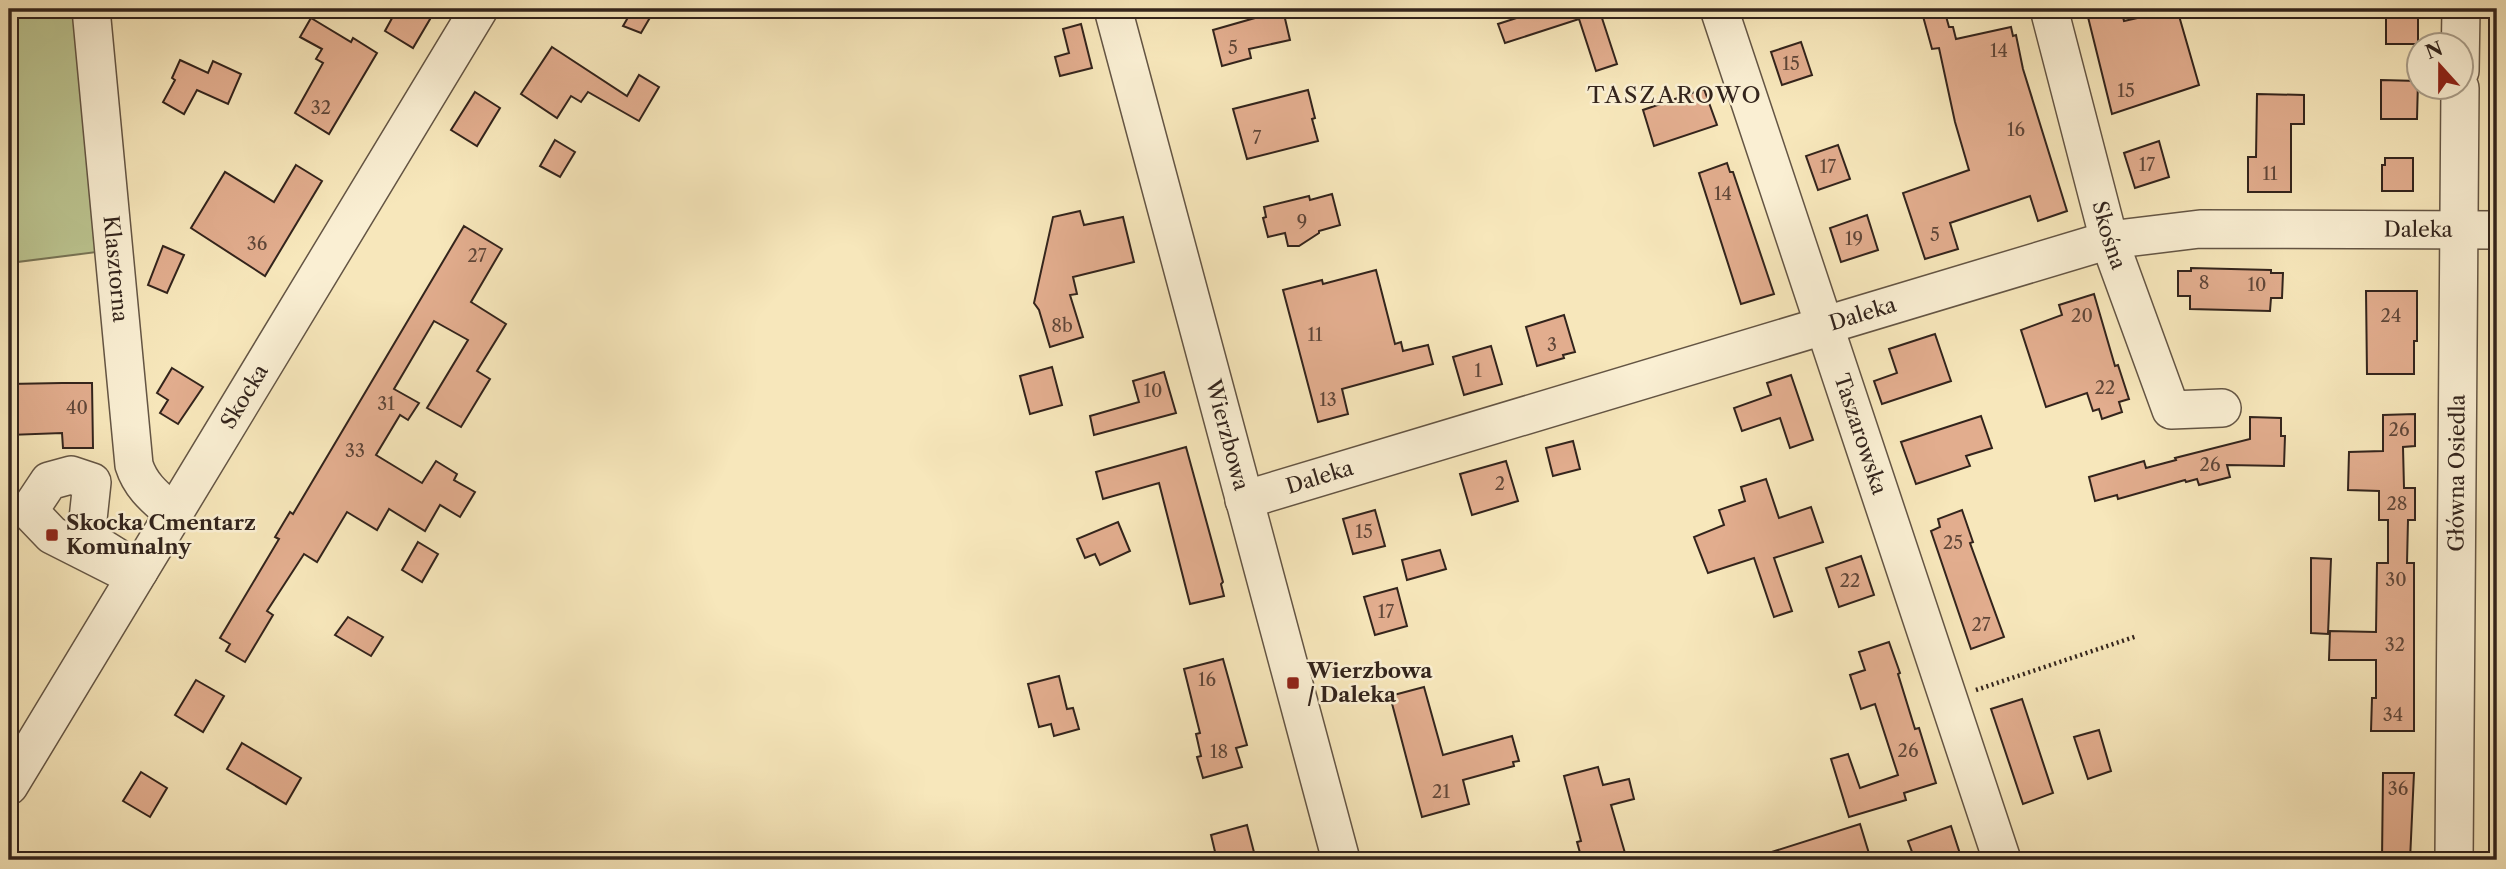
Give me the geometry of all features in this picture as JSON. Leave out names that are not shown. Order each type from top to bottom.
[{"type":"street","name":"Klasztorna","points":[[91,9],[134,465],[146,490],[174,514]]},
{"type":"street","name":"Skocka","points":[[9,786],[480,9]]},
{"type":"street","name":"Wierzbowa","points":[[1113,9],[1340,860]]},
{"type":"street","name":"Taszarowska","points":[[1719,9],[2002,860]]},
{"type":"street","name":"Skośna","points":[[2049,9],[2109,240],[2171,410],[2222,408]]},
{"type":"street","points":[[2461,9],[2461,32]]},
{"type":"street","name":"Główna Osiedla","points":[[2454,860],[2460,102]]},
{"type":"street","name":"Daleka","points":[[1244,500],[2109,240],[2200,229],[2497,230]]},
{"type":"street","points":[[71,475],[92,482],[86,538],[137,574],[52,534],[19,501],[49,481],[71,475]]},
{"type":"path","points":[[1950,701],[2137,636]]},
{"type":"green space","points":[[9,9],[81,9],[105,251],[9,263]]},
{"type":"building","points":[[397,9],[436,9],[413,48],[385,31]]},
{"type":"building","points":[[633,9],[655,9],[641,33],[623,26]]},
{"type":"building","points":[[1545,9],[1599,9],[1617,64],[1596,71],[1579,19],[1505,43],[1498,24]]},
{"type":"building","points":[[1921,9],[1944,9],[1956,39],[2011,27],[2013,36],[2016,35],[2023,69],[2067,211],[2038,221],[2030,196],[1950,223],[1958,249],[1925,259],[1903,193],[1969,170],[1955,122],[1939,48],[1932,49]]},
{"type":"building","points":[[2086,9],[2121,9],[2124,21],[2177,9],[2199,85],[2112,114]]},
{"type":"building","points":[[2386,9],[2418,9],[2418,32],[2404,32],[2404,44],[2386,44]]},
{"type":"building","points":[[1283,10],[1290,40],[1249,49],[1251,58],[1222,66],[1213,30]]},
{"type":"building","points":[[311,18],[351,42],[353,38],[377,53],[329,134],[295,113],[323,63],[316,59],[322,49],[300,37]]},
{"type":"building","points":[[1081,24],[1092,68],[1060,76],[1055,57],[1069,53],[1063,29]]},
{"type":"building","points":[[1801,42],[1812,75],[1782,85],[1771,52]]},
{"type":"building","points":[[552,47],[627,96],[639,75],[659,87],[639,121],[588,92],[581,102],[571,96],[557,118],[521,94]]},
{"type":"building","points":[[180,60],[208,73],[213,61],[241,74],[228,104],[197,90],[184,114],[163,102],[175,80],[172,78]]},
{"type":"building","points":[[2381,80],[2404,81],[2404,102],[2417,102],[2417,119],[2381,119]]},
{"type":"building","points":[[1704,89],[1717,125],[1654,146],[1643,110]]},
{"type":"building","points":[[1308,90],[1318,141],[1247,159],[1233,109]]},
{"type":"building","points":[[475,92],[500,108],[477,146],[451,130]]},
{"type":"building","points":[[2257,94],[2304,95],[2304,124],[2291,124],[2291,192],[2248,192],[2248,157],[2256,157]]},
{"type":"building","points":[[555,140],[575,152],[560,177],[540,166]]},
{"type":"building","points":[[2159,141],[2169,177],[2135,188],[2124,153]]},
{"type":"building","points":[[1838,145],[1850,179],[1818,190],[1806,156]]},
{"type":"building","points":[[2385,158],[2413,158],[2413,191],[2382,191],[2382,165],[2385,165]]},
{"type":"building","points":[[1727,163],[1730,172],[1733,172],[1774,294],[1741,304],[1699,173]]},
{"type":"building","points":[[296,165],[322,181],[265,276],[191,228],[225,172],[274,202]]},
{"type":"building","points":[[1332,194],[1340,225],[1319,231],[1299,246],[1288,246],[1285,233],[1268,237],[1263,218],[1266,217],[1264,207],[1309,196],[1310,200]]},
{"type":"building","points":[[1080,211],[1084,225],[1123,217],[1134,262],[1073,277],[1077,294],[1070,295],[1083,337],[1050,347],[1039,310],[1034,303],[1053,217]]},
{"type":"building","points":[[1867,215],[1878,250],[1841,262],[1830,228]]},
{"type":"building","points":[[464,226],[502,249],[471,302],[506,324],[477,371],[490,379],[461,427],[427,408],[468,340],[434,321],[394,389],[419,403],[408,420],[400,415],[376,455],[422,483],[436,461],[457,474],[454,480],[475,492],[460,517],[440,505],[425,531],[389,509],[377,530],[347,512],[317,562],[304,554],[267,611],[273,615],[245,662],[226,651],[230,644],[220,638],[279,539],[275,537],[290,512],[293,514]]},
{"type":"building","points":[[163,246],[184,255],[167,293],[148,285]]},
{"type":"building","points":[[2191,268],[2271,270],[2271,273],[2283,273],[2282,298],[2271,298],[2270,311],[2190,309],[2190,296],[2178,296],[2178,271],[2191,271]]},
{"type":"building","points":[[1376,270],[1395,344],[1401,342],[1403,351],[1428,345],[1433,364],[1342,389],[1348,414],[1318,422],[1283,290],[1322,280],[1323,284]]},
{"type":"building","points":[[2366,291],[2417,291],[2414,374],[2367,374]]},
{"type":"building","points":[[2094,294],[2115,366],[2118,365],[2129,399],[2119,402],[2122,412],[2102,419],[2099,409],[2093,411],[2087,393],[2046,407],[2021,330],[2062,315],[2059,305]]},
{"type":"building","points":[[1564,315],[1575,352],[1537,366],[1526,327]]},
{"type":"building","points":[[1935,334],[1951,381],[1882,404],[1874,381],[1897,373],[1889,349]]},
{"type":"building","points":[[1491,346],[1502,384],[1464,395],[1453,357]]},
{"type":"building","points":[[1052,367],[1062,405],[1030,414],[1020,376]]},
{"type":"building","points":[[172,368],[203,387],[178,424],[160,413],[168,400],[157,393]]},
{"type":"building","points":[[1164,372],[1176,413],[1094,435],[1090,416],[1139,402],[1133,381]]},
{"type":"building","points":[[1791,375],[1813,440],[1790,448],[1780,418],[1742,431],[1734,408],[1771,395],[1767,383]]},
{"type":"building","points":[[92,383],[93,448],[63,448],[62,433],[9,435],[9,384]]},
{"type":"building","points":[[2415,414],[2415,446],[2403,447],[2404,488],[2415,488],[2415,520],[2408,520],[2407,563],[2414,563],[2414,731],[2371,731],[2372,698],[2376,698],[2376,660],[2329,660],[2330,631],[2376,632],[2377,563],[2388,563],[2388,520],[2379,520],[2379,491],[2348,490],[2349,452],[2383,451],[2383,415]]},
{"type":"building","points":[[1981,416],[1992,448],[1966,456],[1970,466],[1916,484],[1901,442]]},
{"type":"building","points":[[2250,417],[2281,418],[2281,436],[2285,436],[2284,466],[2227,465],[2230,477],[2199,485],[2197,479],[2185,480],[2118,499],[2117,495],[2095,501],[2089,477],[2144,461],[2146,468],[2250,439]]},
{"type":"building","points":[[1573,441],[1580,469],[1553,476],[1546,448]]},
{"type":"building","points":[[1186,447],[1223,582],[1221,584],[1224,596],[1190,604],[1159,483],[1103,499],[1096,472]]},
{"type":"building","points":[[1506,461],[1518,501],[1472,515],[1460,474]]},
{"type":"building","points":[[1766,479],[1779,518],[1811,507],[1823,542],[1774,558],[1792,611],[1774,617],[1754,558],[1708,573],[1694,537],[1724,525],[1719,510],[1745,501],[1741,487]]},
{"type":"building","points":[[1375,510],[1385,546],[1353,554],[1343,519]]},
{"type":"building","points":[[1962,510],[1973,542],[1970,543],[2004,637],[1971,649],[1931,531],[1940,527],[1938,519]]},
{"type":"building","points":[[1118,522],[1130,551],[1100,565],[1095,554],[1085,558],[1077,539]]},
{"type":"building","points":[[418,542],[438,554],[422,582],[402,570]]},
{"type":"building","points":[[1440,550],[1446,569],[1407,580],[1402,560]]},
{"type":"building","points":[[1861,556],[1874,595],[1839,607],[1826,568]]},
{"type":"building","points":[[2311,558],[2331,559],[2328,634],[2311,633]]},
{"type":"building","points":[[1397,588],[1407,626],[1375,635],[1364,597]]},
{"type":"building","points":[[348,617],[383,637],[371,656],[335,635]]},
{"type":"building","points":[[1889,642],[1915,729],[1919,728],[1936,783],[1904,793],[1906,800],[1849,817],[1831,759],[1848,754],[1860,788],[1898,775],[1875,704],[1861,709],[1850,675],[1865,670],[1859,652]]},
{"type":"building","points":[[1223,659],[1247,745],[1236,748],[1242,767],[1203,778],[1197,757],[1201,756],[1196,734],[1200,733],[1184,669]]},
{"type":"building","points":[[1059,676],[1067,709],[1073,708],[1079,729],[1054,736],[1051,724],[1039,727],[1028,684]]},
{"type":"building","points":[[196,680],[224,696],[203,732],[175,715]]},
{"type":"building","points":[[1424,687],[1443,755],[1512,736],[1519,761],[1513,762],[1514,766],[1463,780],[1469,804],[1422,817],[1390,696]]},
{"type":"building","points":[[2022,699],[2053,793],[2023,804],[1991,709]]},
{"type":"building","points":[[2099,730],[2111,771],[2088,779],[2074,737]]},
{"type":"building","points":[[242,743],[301,778],[286,804],[227,769]]},
{"type":"building","points":[[1598,767],[1603,785],[1629,779],[1634,799],[1611,805],[1627,860],[1582,860],[1577,842],[1581,841],[1564,776]]},
{"type":"building","points":[[141,772],[167,788],[150,817],[123,801]]},
{"type":"building","points":[[2383,773],[2414,773],[2410,860],[2382,860]]},
{"type":"building","points":[[1860,824],[1871,860],[1759,860],[1759,856]]},
{"type":"building","points":[[1247,825],[1256,860],[1217,860],[1211,835]]},
{"type":"building","points":[[1951,826],[1962,860],[1915,860],[1908,841]]},
{"type":"place","name":"Skocka Cmentarz Komunalny","points":[[52,535]]},
{"type":"place","name":"Wierzbowa / Daleka","points":[[1293,683]]},
{"type":"district","name":"TASZAROWO","points":[[1675,95]]}]
